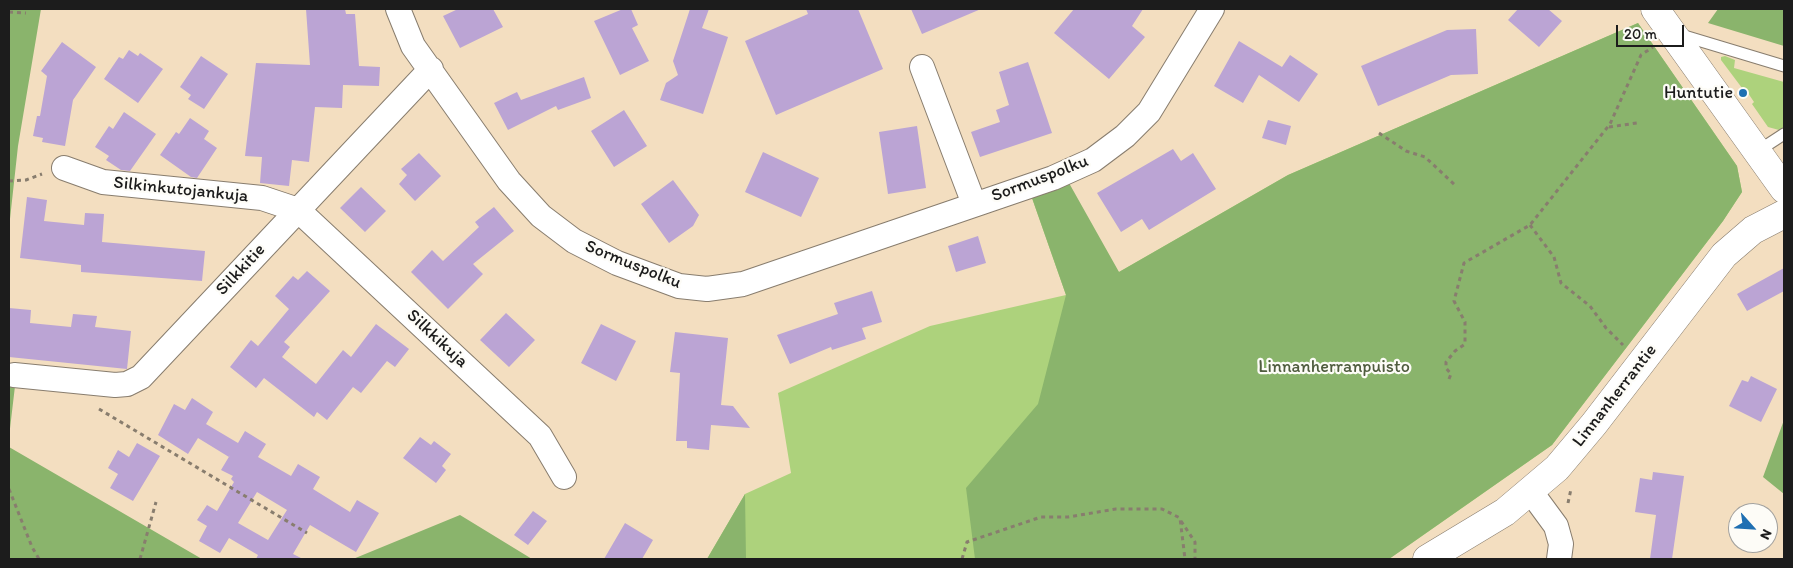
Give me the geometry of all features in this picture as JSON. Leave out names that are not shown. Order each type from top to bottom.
[{"type":"street","name":"Sormuspolku","points":[[398,9],[413,46],[509,181],[541,216],[583,246],[617,263],[679,286],[707,289],[743,284],[1075,170],[1094,160],[1126,136],[1153,107],[1212,9]]},
{"type":"street","points":[[1655,9],[1665,38],[1758,151],[1784,189]]},
{"type":"street","name":"Sormuspolku","points":[[922,67],[974,204]]},
{"type":"street","name":"Silkkitie","points":[[14,375],[115,385],[127,384],[141,377],[431,69]]},
{"type":"street","name":"Silkinkutojankuja","points":[[64,168],[103,182],[262,198],[298,210]]},
{"type":"street","name":"Silkkikuja","points":[[298,210],[540,436],[564,477]]},
{"type":"street","name":"Linnanherrantie","points":[[1427,559],[1505,512],[1531,492],[1580,442],[1724,254],[1753,230],[1784,214]]},
{"type":"street","points":[[1531,492],[1556,526],[1560,551]]},
{"type":"lane","points":[[1665,38],[1784,66]]},
{"type":"lane","points":[[1758,151],[1784,134]]},
{"type":"path","points":[[9,12],[26,13]]},
{"type":"path","points":[[1449,379],[1451,374],[1446,368],[1446,362],[1465,344],[1465,322],[1454,301],[1464,262],[1530,224],[1608,127],[1641,55],[1665,38]]},
{"type":"path","points":[[1608,127],[1637,123]]},
{"type":"path","points":[[1379,133],[1406,151],[1425,157],[1454,185]]},
{"type":"path","points":[[9,181],[26,180],[64,168]]},
{"type":"path","points":[[1530,224],[1554,257],[1561,283],[1590,306],[1606,328],[1625,346]]},
{"type":"path","points":[[99,409],[307,533]]},
{"type":"path","points":[[1560,551],[1572,484]]},
{"type":"path","points":[[9,489],[32,547],[39,559]]},
{"type":"path","points":[[140,559],[156,502]]},
{"type":"path","points":[[962,559],[967,542],[1041,517],[1068,517],[1116,509],[1162,510],[1180,518],[1195,542],[1195,558],[1201,559]]},
{"type":"path","points":[[1180,518],[1185,559]]},
{"type":"green space","points":[[9,9],[41,9],[18,146],[9,228]]},
{"type":"green space","points":[[1718,9],[1784,9],[1784,46],[1708,23]]},
{"type":"green space","name":"Linnanherranpuisto","points":[[1638,23],[1737,166],[1742,192],[1723,221],[1552,445],[1389,559],[707,559],[745,494],[791,473],[778,393],[930,326],[1066,295],[1032,198],[1119,272],[1288,175]]},
{"type":"green space","name":"Linnanherranpuisto","points":[[1638,23],[1737,166],[1742,192],[1723,221],[1552,445],[1389,559],[975,559],[966,488],[1038,404],[1066,295],[1032,198],[1069,183],[1119,272],[1288,175]]},
{"type":"green space","points":[[1725,56],[1735,60],[1734,68],[1784,82],[1784,128],[1779,130],[1768,127],[1752,104],[1754,102],[1744,87],[1742,88],[1721,60],[1721,57]]},
{"type":"green space","points":[[9,386],[15,386],[9,437]]},
{"type":"green space","points":[[1784,420],[1784,494],[1763,477]]},
{"type":"green space","points":[[9,447],[202,559],[9,559]]},
{"type":"green space","points":[[745,494],[746,559],[707,559]]},
{"type":"green space","points":[[460,515],[532,559],[353,559]]},
{"type":"building","points":[[306,9],[345,9],[346,14],[355,14],[359,66],[380,67],[379,86],[343,85],[342,108],[315,107],[309,162],[292,160],[289,186],[260,183],[262,157],[245,156],[256,63],[310,65]]},
{"type":"building","points":[[458,9],[493,9],[503,27],[460,48],[443,16]]},
{"type":"building","points":[[623,9],[631,9],[638,25],[632,28],[649,61],[620,75],[594,21]]},
{"type":"building","points":[[690,9],[709,9],[702,28],[728,37],[703,114],[660,100],[666,83],[678,75],[673,61]]},
{"type":"building","points":[[806,9],[858,9],[883,69],[776,115],[745,41],[808,14]]},
{"type":"building","points":[[911,9],[981,9],[922,34]]},
{"type":"building","points":[[1074,9],[1143,9],[1132,26],[1145,37],[1109,79],[1054,33]]},
{"type":"building","points":[[1518,9],[1548,9],[1562,21],[1539,47],[1508,20]]},
{"type":"building","points":[[1476,29],[1478,74],[1451,75],[1378,106],[1361,66],[1447,30]]},
{"type":"building","points":[[1239,41],[1282,67],[1290,55],[1318,74],[1299,102],[1259,75],[1243,103],[1214,86]]},
{"type":"building","points":[[62,42],[96,67],[73,100],[65,146],[42,142],[43,138],[33,136],[37,116],[40,116],[47,76],[41,71]]},
{"type":"building","points":[[129,50],[138,56],[140,53],[163,69],[138,103],[104,79],[119,57],[123,59]]},
{"type":"building","points":[[201,56],[228,74],[204,109],[188,99],[191,95],[180,87]]},
{"type":"building","points":[[1028,62],[1052,133],[980,157],[971,132],[1000,122],[996,110],[1009,105],[999,72]]},
{"type":"building","points":[[584,77],[591,98],[558,110],[556,106],[508,130],[494,103],[517,92],[521,100]]},
{"type":"building","points":[[624,110],[647,146],[614,167],[591,131]]},
{"type":"building","points":[[124,112],[156,134],[130,171],[121,170],[106,160],[109,156],[95,147],[109,126],[113,129]]},
{"type":"building","points":[[190,118],[209,131],[204,139],[217,148],[197,178],[191,177],[160,155],[176,132],[179,134]]},
{"type":"building","points":[[1268,120],[1291,126],[1286,145],[1262,138]]},
{"type":"building","points":[[917,126],[926,188],[888,194],[879,132]]},
{"type":"building","points":[[1173,149],[1181,161],[1193,153],[1216,189],[1149,230],[1142,219],[1121,232],[1097,193]]},
{"type":"building","points":[[763,152],[819,178],[801,217],[745,192]]},
{"type":"building","points":[[419,153],[441,176],[415,201],[399,184],[407,175],[401,169]]},
{"type":"building","points":[[673,180],[699,215],[693,226],[669,243],[641,204]]},
{"type":"building","points":[[361,187],[386,211],[365,232],[340,208]]},
{"type":"building","points":[[27,197],[47,200],[44,221],[84,225],[85,213],[104,214],[102,242],[205,251],[202,281],[81,272],[81,265],[20,258]]},
{"type":"building","points":[[494,207],[514,231],[473,264],[483,274],[448,309],[411,272],[432,250],[443,261],[479,227],[475,222]]},
{"type":"building","points":[[978,236],[986,263],[956,272],[948,246]]},
{"type":"building","points":[[1784,268],[1784,291],[1747,311],[1737,294]]},
{"type":"building","points":[[307,271],[330,291],[284,342],[290,347],[282,357],[316,384],[343,350],[351,357],[376,324],[409,349],[395,367],[387,361],[361,393],[353,387],[327,420],[317,412],[314,417],[264,378],[256,388],[230,367],[251,340],[258,346],[289,309],[275,296],[293,276],[298,280]]},
{"type":"building","points":[[872,291],[882,322],[862,328],[866,339],[832,350],[831,347],[790,364],[777,335],[838,314],[834,303]]},
{"type":"building","points":[[9,308],[31,310],[30,323],[71,327],[73,314],[97,316],[95,327],[131,331],[127,369],[9,357]]},
{"type":"building","points":[[506,313],[535,340],[509,367],[480,340]]},
{"type":"building","points":[[601,324],[636,341],[616,381],[581,363]]},
{"type":"building","points":[[675,332],[728,338],[721,405],[733,406],[750,428],[711,425],[709,450],[687,448],[687,441],[676,441],[680,373],[670,372]]},
{"type":"building","points":[[1751,376],[1777,389],[1761,422],[1729,406],[1742,380],[1748,382]]},
{"type":"building","points":[[192,398],[213,412],[206,424],[238,443],[245,431],[266,444],[258,457],[291,476],[298,464],[320,477],[313,489],[350,512],[357,500],[379,513],[356,552],[310,525],[293,554],[303,559],[256,559],[258,555],[229,538],[220,553],[199,541],[207,526],[197,520],[207,505],[217,511],[234,482],[231,479],[233,476],[221,470],[229,457],[198,438],[188,454],[158,435],[174,404],[185,410]],"holes":[[[257,492],[287,510],[268,540],[238,523]]]},
{"type":"building","points":[[420,437],[431,445],[434,441],[451,454],[442,466],[446,470],[436,483],[403,458]]},
{"type":"building","points":[[137,443],[160,456],[133,501],[110,488],[118,474],[108,468],[118,450],[129,457]]},
{"type":"building","points":[[1653,472],[1684,476],[1672,559],[1650,559],[1656,515],[1635,512],[1640,478],[1652,480]]},
{"type":"building","points":[[533,511],[547,521],[528,545],[514,535]]},
{"type":"building","points":[[625,523],[653,540],[642,559],[604,559]]},
{"type":"place","name":"Huntutie","points":[[1743,93]]}]
